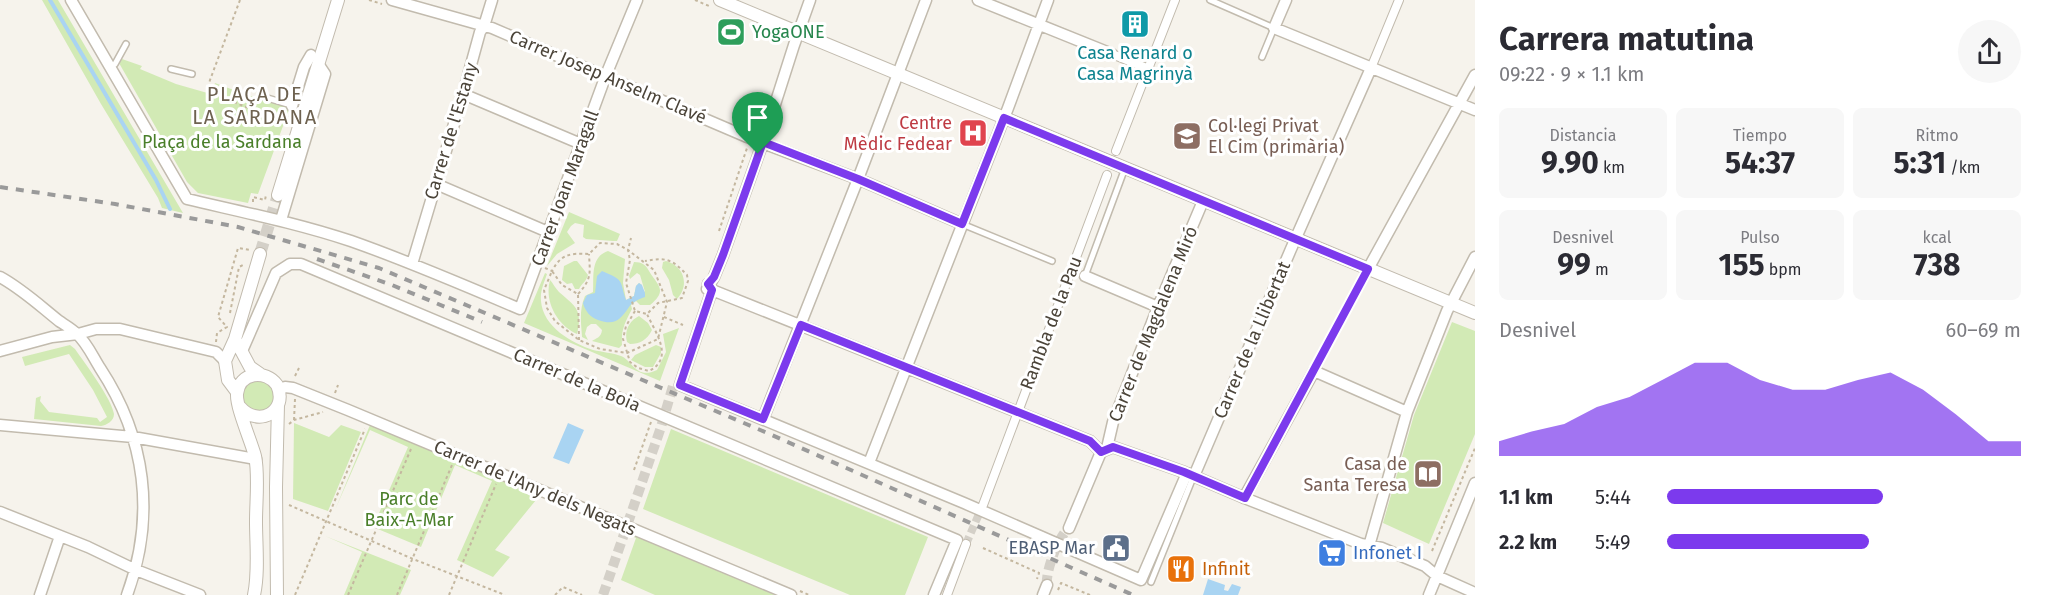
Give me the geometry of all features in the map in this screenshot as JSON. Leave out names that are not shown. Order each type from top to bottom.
[{"type":"street","points":[[71,0],[187,199],[279,220],[350,241],[412,264]]},
{"type":"street","points":[[292,106],[304,67],[316,54],[338,0]]},
{"type":"street","name":"Carrer Josep Anselm Clavé","points":[[392,0],[484,26],[606,75],[620,84],[747,137],[858,179],[962,224]]},
{"type":"street","name":"Carrer de l'Estany","points":[[412,264],[464,94],[480,32],[492,0]]},
{"type":"street","name":"Carrer Joan Maragall","points":[[412,264],[520,309],[606,75],[637,0]]},
{"type":"street","points":[[720,0],[1004,118],[1114,157],[1125,168],[1475,313]]},
{"type":"street","points":[[810,0],[763,142],[677,385],[869,463],[1048,0]]},
{"type":"street","points":[[763,419],[926,0]]},
{"type":"street","points":[[978,0],[1149,69]]},
{"type":"street","points":[[1114,157],[1176,0]]},
{"type":"street","points":[[1286,0],[1274,28],[1475,110]]},
{"type":"street","name":"Carrer de la Llibertat","points":[[869,463],[1146,581],[1399,0]]},
{"type":"street","points":[[279,220],[325,74],[316,54]]},
{"type":"street","points":[[278,195],[319,65]]},
{"type":"street","points":[[1368,269],[1475,75]]},
{"type":"street","points":[[464,94],[581,144]]},
{"type":"street","name":"Rambla de la Pau","points":[[983,505],[1107,175]]},
{"type":"street","points":[[435,184],[548,232]]},
{"type":"street","name":"Carrer de Magdalena Miró","points":[[1069,528],[1107,449],[1110,429],[1203,201]]},
{"type":"street","points":[[254,595],[256,459],[237,392],[228,380],[225,361],[235,339],[256,252]]},
{"type":"street","points":[[1369,546],[1407,412],[1451,303],[1475,257]]},
{"type":"street","name":"Carrer de la Boia","points":[[242,351],[276,273],[290,264],[301,264],[962,542]]},
{"type":"street","points":[[1084,276],[1158,307]]},
{"type":"street","points":[[0,277],[78,334],[111,385],[133,437],[142,470],[145,509],[136,570],[127,595]]},
{"type":"street","points":[[710,287],[1107,449],[1191,477],[1369,546],[1382,548],[1425,566],[1437,576],[1475,593]]},
{"type":"street","points":[[0,351],[52,337],[96,329],[120,329],[216,352],[225,361]]},
{"type":"street","points":[[235,339],[250,367],[274,381],[279,390],[276,487],[277,595]]},
{"type":"street","points":[[1245,498],[1314,371],[1407,412]]},
{"type":"street","points":[[237,392],[245,378],[260,374]]},
{"type":"street","name":"Carrer de l'Any dels Negats","points":[[279,390],[285,387],[293,388],[348,410],[790,595]]},
{"type":"street","points":[[240,407],[244,412],[256,417],[269,414],[278,405]]},
{"type":"street","points":[[0,425],[133,437],[256,459]]},
{"type":"street","points":[[1428,595],[1475,483]]},
{"type":"street","points":[[0,512],[201,595]]},
{"type":"street","points":[[40,595],[60,536]]},
{"type":"street","points":[[934,595],[962,542]]},
{"type":"street","points":[[947,595],[962,542]]},
{"type":"lane","points":[[1210,0],[1274,28],[1262,57]]},
{"type":"lane","points":[[110,67],[116,64],[126,44]]},
{"type":"lane","points":[[171,69],[192,74]]},
{"type":"lane","points":[[264,97],[292,106]]},
{"type":"lane","name":"Rambla de la Pau","points":[[1084,276],[1125,168]]},
{"type":"lane","name":"Carrer Josep Anselm Clavé","points":[[962,224],[1052,261]]},
{"type":"lane","points":[[1314,371],[1368,269]]},
{"type":"path","points":[[240,0],[207,91],[246,107],[289,117]]},
{"type":"path","points":[[260,205],[251,202],[253,197],[265,200]]},
{"type":"path","points":[[631,238],[626,283],[635,311],[626,326],[623,339],[630,362],[638,368],[649,371],[655,368],[661,360],[664,348],[647,314]]},
{"type":"path","points":[[600,243],[617,244],[644,261],[654,270],[667,302],[658,339],[627,353],[600,349],[579,340],[555,321],[547,308],[544,290],[558,260],[574,254],[589,254],[600,243]]},
{"type":"path","points":[[226,327],[218,317],[238,248],[256,252]]},
{"type":"path","points":[[579,340],[578,294],[590,276],[589,254]]},
{"type":"path","points":[[644,261],[664,258],[678,265],[687,275],[688,280],[682,298],[658,303],[647,314]]},
{"type":"path","points":[[216,346],[217,333],[226,327],[239,267],[248,263]]},
{"type":"path","points":[[537,265],[552,271],[562,285],[578,294]]},
{"type":"path","points":[[635,311],[647,314]]},
{"type":"path","points":[[664,317],[683,325]]},
{"type":"path","points":[[279,425],[286,426],[294,420],[327,410]]},
{"type":"path","points":[[634,470],[651,422]]},
{"type":"path","points":[[295,595],[366,426]]},
{"type":"path","points":[[348,595],[412,445]]},
{"type":"path","points":[[1432,551],[1475,448]]},
{"type":"path","points":[[397,595],[453,462]]},
{"type":"path","points":[[449,595],[497,481]]},
{"type":"path","points":[[289,505],[413,559],[505,595]]},
{"type":"path","points":[[983,548],[1039,573],[1036,582],[1045,589],[1056,593],[1060,583],[1090,595]]},
{"type":"path","points":[[555,595],[563,587],[582,595]]},
{"type":"path","points":[[490,595],[493,591]]},
{"type":"green space","points":[[42,0],[58,0],[183,213],[162,208]]},
{"type":"green space","name":"Plaça de la Sardana","points":[[122,59],[142,66],[140,69],[176,84],[211,94],[215,83],[290,107],[258,194],[251,193],[248,203],[198,193],[187,182],[119,63]]},
{"type":"green space","points":[[569,212],[620,234],[617,241],[586,239],[583,237],[584,225],[575,223],[567,232],[575,243],[557,254],[547,266]]},
{"type":"green space","points":[[608,251],[625,259],[623,283],[626,300],[634,296],[639,283],[645,292],[640,275],[637,273],[630,279],[634,262],[645,266],[660,288],[659,295],[650,305],[640,305],[636,301],[631,305],[632,309],[623,330],[622,345],[619,348],[592,341],[599,336],[602,330],[596,324],[587,327],[585,334],[588,340],[582,337],[583,301],[585,296],[593,292],[593,274],[598,258]]},
{"type":"green space","points":[[577,261],[588,275],[579,289],[575,289],[572,283],[567,284],[562,280],[564,266]]},
{"type":"green space","points":[[666,261],[677,267],[683,277],[683,288],[677,299],[673,295],[669,280],[662,268],[663,262]]},
{"type":"green space","points":[[545,273],[547,274],[541,301],[547,319],[553,326],[560,333],[585,347],[625,358],[636,369],[644,373],[657,370],[666,352],[663,334],[679,328],[660,381],[524,323]]},
{"type":"green space","points":[[550,280],[578,313],[577,334],[564,325],[554,312],[549,296]]},
{"type":"green space","points":[[639,316],[648,323],[652,330],[643,341],[630,344],[626,338],[627,330],[632,321]]},
{"type":"green space","points":[[1452,322],[1475,331],[1475,434],[1429,544],[1383,523],[1414,415]]},
{"type":"green space","points":[[70,345],[91,371],[112,407],[114,416],[106,425],[34,419],[36,398],[41,396],[40,401],[49,412],[97,418],[100,422],[107,417],[93,390],[69,354],[25,366],[22,357]]},
{"type":"green space","points":[[656,345],[661,347],[661,353],[653,367],[645,367],[631,360],[635,355]]},
{"type":"green space","points":[[251,379],[269,382],[276,398],[267,412],[245,409],[240,393]]},
{"type":"green space","points":[[329,407],[775,595],[655,595],[621,580],[636,538],[541,497],[536,500],[495,550],[510,557],[493,577],[457,560],[492,481],[455,465],[421,547],[373,527],[408,447],[370,430],[335,510],[370,425]]},
{"type":"green space","name":"Parc de Baix-A-Mar","points":[[294,423],[329,437],[341,425],[361,432],[328,511],[293,499]]},
{"type":"green space","points":[[671,429],[928,537],[905,595],[850,595],[643,509]]},
{"type":"green space","points":[[325,536],[411,570],[400,595],[344,595],[362,552]]},
{"type":"water","points":[[602,271],[620,281],[626,300],[634,296],[639,283],[645,293],[645,297],[632,304],[620,318],[613,322],[604,322],[593,317],[583,303],[587,295],[595,293],[597,276]]},
{"type":"water","points":[[568,423],[584,430],[569,464],[553,458]]},
{"type":"water","points":[[1208,579],[1225,585],[1224,590],[1228,591],[1232,584],[1241,587],[1238,595],[1203,595]]},
{"type":"waterway","points":[[50,0],[156,180],[170,209]]},
{"type":"tunnel","points":[[260,254],[278,195]]},
{"type":"tunnel","points":[[603,595],[673,386]]},
{"type":"tunnel","points":[[966,544],[982,507]]},
{"type":"tunnel","points":[[1047,585],[1048,572],[1054,554],[1061,538],[1069,528]]},
{"type":"railway","points":[[0,187],[115,204],[238,227],[379,268],[765,432],[1133,595]]},
{"type":"railway","points":[[317,259],[392,285],[482,322]]},
{"type":"place","name":"Casa Renard o Casa Magrinyà","points":[[1135,24]]},
{"type":"place","name":"YogaONE","points":[[731,32]]},
{"type":"place","name":"Centre Mèdic Fedear","points":[[973,133]]},
{"type":"place","name":"Col·legi Privat El Cim (primària)","points":[[1187,136]]},
{"type":"place","name":"Casa de Santa Teresa","points":[[1428,474]]},
{"type":"place","name":"EBASP Mar","points":[[1116,548]]},
{"type":"place","name":"Infonet I","points":[[1332,553]]},
{"type":"place","name":"Infinit","points":[[1181,569]]},
{"type":"district","name":"PLAÇA DE LA SARDANA","points":[[255,106]]},
{"type":"route","points":[[1004,118],[1368,269],[1245,498],[1184,472],[1113,447],[1101,452],[1090,441],[801,325],[763,419],[680,385],[712,290],[708,284],[714,277],[723,255],[758,154],[763,142],[858,179],[962,224],[1004,118]]}]
